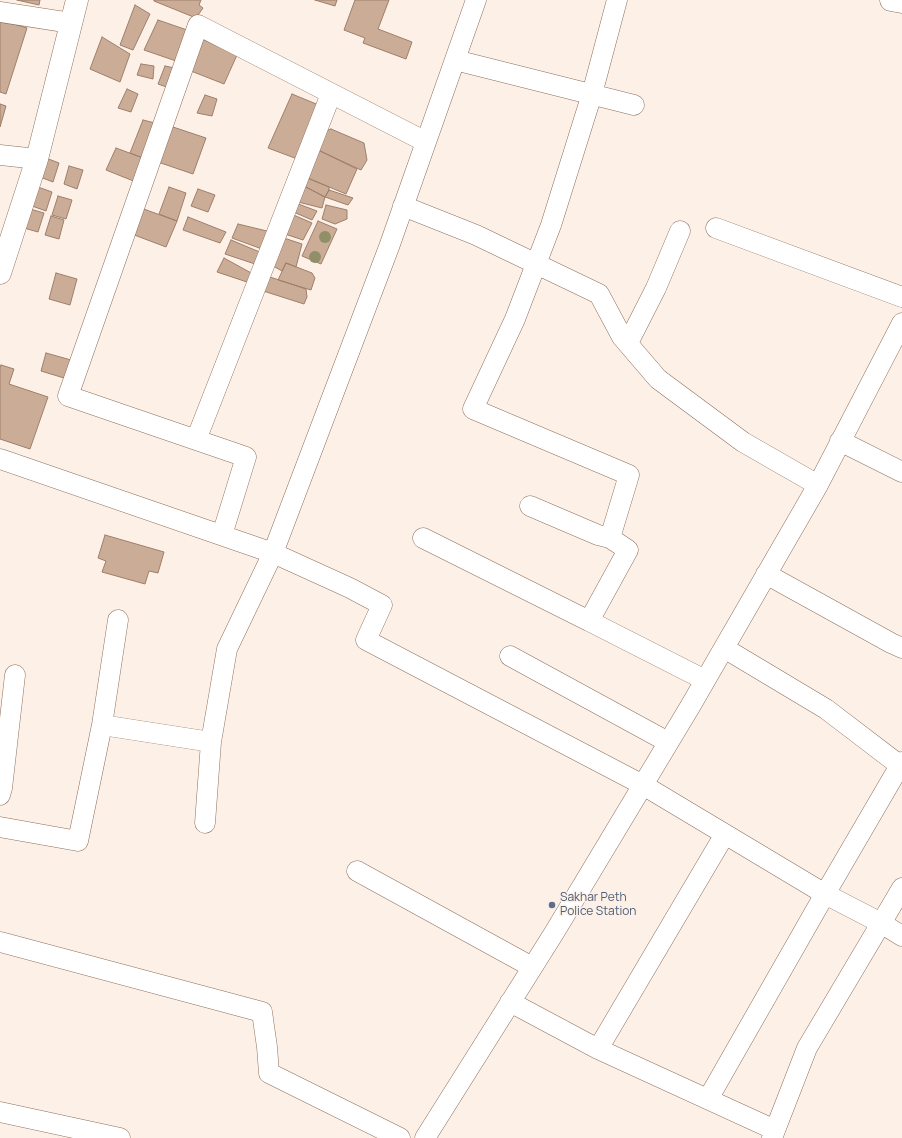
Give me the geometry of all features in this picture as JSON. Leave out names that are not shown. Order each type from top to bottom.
[{"type":"street","points":[[0,273],[38,160],[77,0]]},
{"type":"street","points":[[205,823],[211,742],[227,650],[273,553],[389,248],[476,0]]},
{"type":"street","points":[[610,538],[629,475],[473,408],[515,319],[551,225],[592,94],[617,0]]},
{"type":"street","points":[[891,0],[902,2]]},
{"type":"street","points":[[0,12],[71,23]]},
{"type":"street","points":[[222,535],[246,457],[68,396],[198,25],[426,142]]},
{"type":"street","points":[[455,60],[634,104]]},
{"type":"street","points":[[196,440],[332,94]]},
{"type":"street","points":[[0,155],[38,160]]},
{"type":"street","points":[[403,206],[476,235],[598,294],[622,337],[658,379],[743,442],[818,485]]},
{"type":"street","points":[[716,228],[902,297]]},
{"type":"street","points":[[628,343],[656,288],[680,231]]},
{"type":"street","points":[[425,1138],[532,968],[724,648],[818,485],[902,322]]},
{"type":"street","points":[[840,441],[902,472]]},
{"type":"street","points":[[0,459],[273,553],[350,588],[382,605],[366,640],[643,785],[825,894],[881,923],[902,936]]},
{"type":"street","points":[[530,506],[598,535],[610,538],[628,550],[589,622]]},
{"type":"street","points":[[423,538],[705,680]]},
{"type":"street","points":[[766,574],[902,648]]},
{"type":"street","points":[[0,827],[78,841],[102,725],[118,620]]},
{"type":"street","points":[[708,1099],[825,894],[901,765],[826,709],[724,648]]},
{"type":"street","points":[[510,656],[668,742]]},
{"type":"street","points":[[0,795],[15,675]]},
{"type":"street","points":[[102,725],[211,742]]},
{"type":"street","points":[[598,1049],[725,834]]},
{"type":"street","points":[[357,871],[532,968]]},
{"type":"street","points":[[510,1002],[598,1049],[708,1099],[774,1134],[807,1048],[902,888]]},
{"type":"street","points":[[0,942],[262,1012],[269,1073],[400,1138]]},
{"type":"street","points":[[0,1112],[120,1138]]},
{"type":"building","points":[[17,0],[40,0],[39,5]]},
{"type":"building","points":[[154,0],[201,0],[199,5],[203,8],[196,18]]},
{"type":"building","points":[[315,0],[337,0],[335,6]]},
{"type":"building","points":[[355,0],[389,0],[378,29],[412,42],[406,59],[363,43],[365,38],[344,30]]},
{"type":"building","points":[[135,5],[150,14],[133,50],[120,45]]},
{"type":"building","points":[[0,20],[27,28],[6,94],[0,92]]},
{"type":"building","points":[[158,20],[190,31],[179,62],[144,50]]},
{"type":"building","points":[[102,37],[130,54],[120,82],[90,69]]},
{"type":"building","points":[[202,39],[237,55],[224,84],[191,71]]},
{"type":"building","points":[[141,64],[154,66],[153,79],[137,75]]},
{"type":"building","points":[[165,66],[179,69],[172,89],[158,84]]},
{"type":"building","points":[[127,89],[138,94],[131,112],[118,108]]},
{"type":"building","points":[[292,94],[321,106],[300,160],[268,148]]},
{"type":"building","points":[[205,95],[217,99],[212,116],[197,113]]},
{"type":"building","points":[[0,104],[6,106],[0,127]]},
{"type":"building","points":[[143,120],[155,123],[143,158],[130,153]]},
{"type":"building","points":[[167,125],[206,138],[193,174],[155,161]]},
{"type":"building","points":[[331,129],[364,143],[367,160],[361,170],[318,150],[326,131]]},
{"type":"building","points":[[116,148],[143,158],[136,182],[106,170]]},
{"type":"building","points":[[318,150],[357,169],[346,194],[305,177]]},
{"type":"building","points":[[46,158],[59,163],[53,182],[40,177]]},
{"type":"building","points":[[69,166],[83,170],[77,189],[64,184]]},
{"type":"building","points":[[303,176],[329,187],[325,197],[302,185]]},
{"type":"building","points":[[302,185],[325,197],[322,208],[294,201]]},
{"type":"building","points":[[38,187],[52,192],[46,211],[32,206]]},
{"type":"building","points":[[169,187],[186,193],[177,221],[159,214]]},
{"type":"building","points":[[198,189],[215,195],[208,212],[191,206]]},
{"type":"building","points":[[329,190],[353,198],[348,205],[325,197]]},
{"type":"building","points":[[58,196],[72,200],[66,219],[52,215]]},
{"type":"building","points":[[293,202],[317,211],[312,220],[289,210]]},
{"type":"building","points":[[326,205],[347,210],[347,219],[335,224],[322,219]]},
{"type":"building","points":[[138,207],[177,221],[166,247],[129,233]]},
{"type":"building","points":[[30,209],[44,213],[38,232],[24,228]]},
{"type":"building","points":[[289,213],[312,223],[303,240],[282,233]]},
{"type":"building","points":[[51,216],[64,220],[59,239],[45,235]]},
{"type":"building","points":[[188,217],[226,232],[220,243],[183,230]]},
{"type":"building","points":[[318,221],[337,229],[321,264],[302,256]]},
{"type":"building","points":[[238,224],[271,232],[262,249],[232,238]]},
{"type":"building","points":[[278,236],[302,244],[296,267],[286,263],[282,271],[273,266]]},
{"type":"building","points":[[231,240],[262,253],[258,265],[225,254]]},
{"type":"building","points":[[224,258],[253,274],[250,283],[217,272]]},
{"type":"building","points":[[286,263],[312,273],[315,278],[311,290],[278,280]]},
{"type":"building","points":[[56,273],[77,279],[70,305],[49,299]]},
{"type":"building","points":[[264,275],[306,289],[307,297],[304,304],[257,289]]},
{"type":"building","points":[[46,353],[71,360],[64,378],[41,371]]},
{"type":"building","points":[[1,365],[14,369],[9,384],[48,397],[30,449],[0,439]]},
{"type":"building","points":[[105,535],[164,552],[158,573],[149,571],[145,584],[102,572],[106,561],[98,558]]},
{"type":"place","name":"Sakhar Peth Police Station","points":[[552,905]]}]
